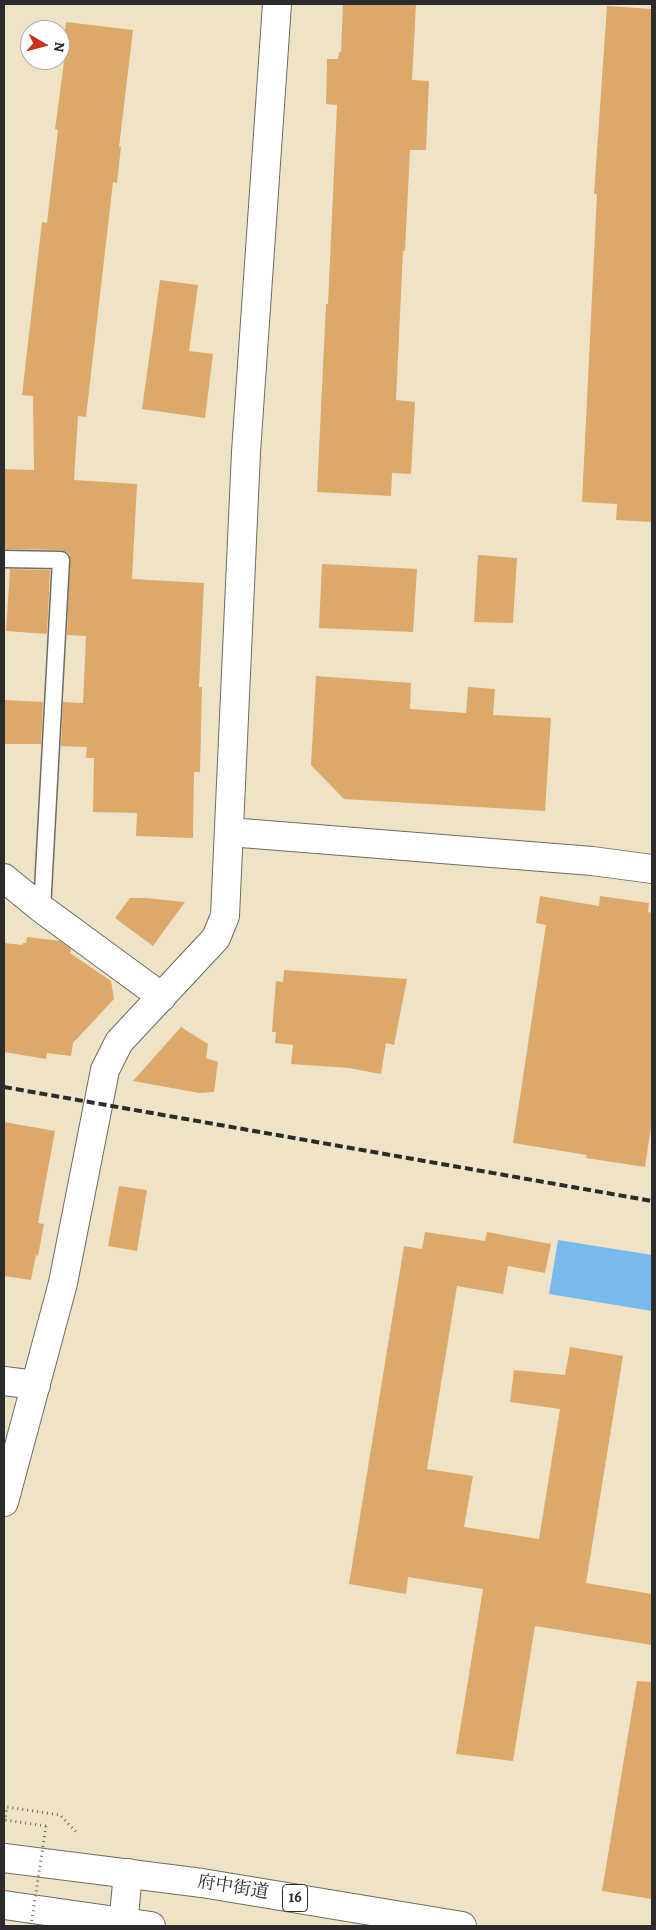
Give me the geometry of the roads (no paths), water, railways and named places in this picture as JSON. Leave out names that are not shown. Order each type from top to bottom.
[{"type":"street","points":[[4,1502],[63,1283],[105,1070],[119,1042],[216,938],[225,916],[246,452],[277,4]]},
{"type":"street","points":[[229,832],[582,861],[652,869]]},
{"type":"street","points":[[4,878],[42,909],[162,997]]},
{"type":"street","points":[[4,1381],[36,1385]]},
{"type":"street","name":"府中街道","points":[[4,1858],[202,1883],[462,1926]]},
{"type":"street","points":[[123,1925],[128,1873]]},
{"type":"street","points":[[4,1905],[123,1925],[151,1926]]},
{"type":"lane","points":[[4,559],[61,560],[42,909]]},
{"type":"water","points":[[558,1240],[652,1255],[652,1311],[549,1294]]},
{"type":"railway","points":[[4,1087],[652,1201]]}]
